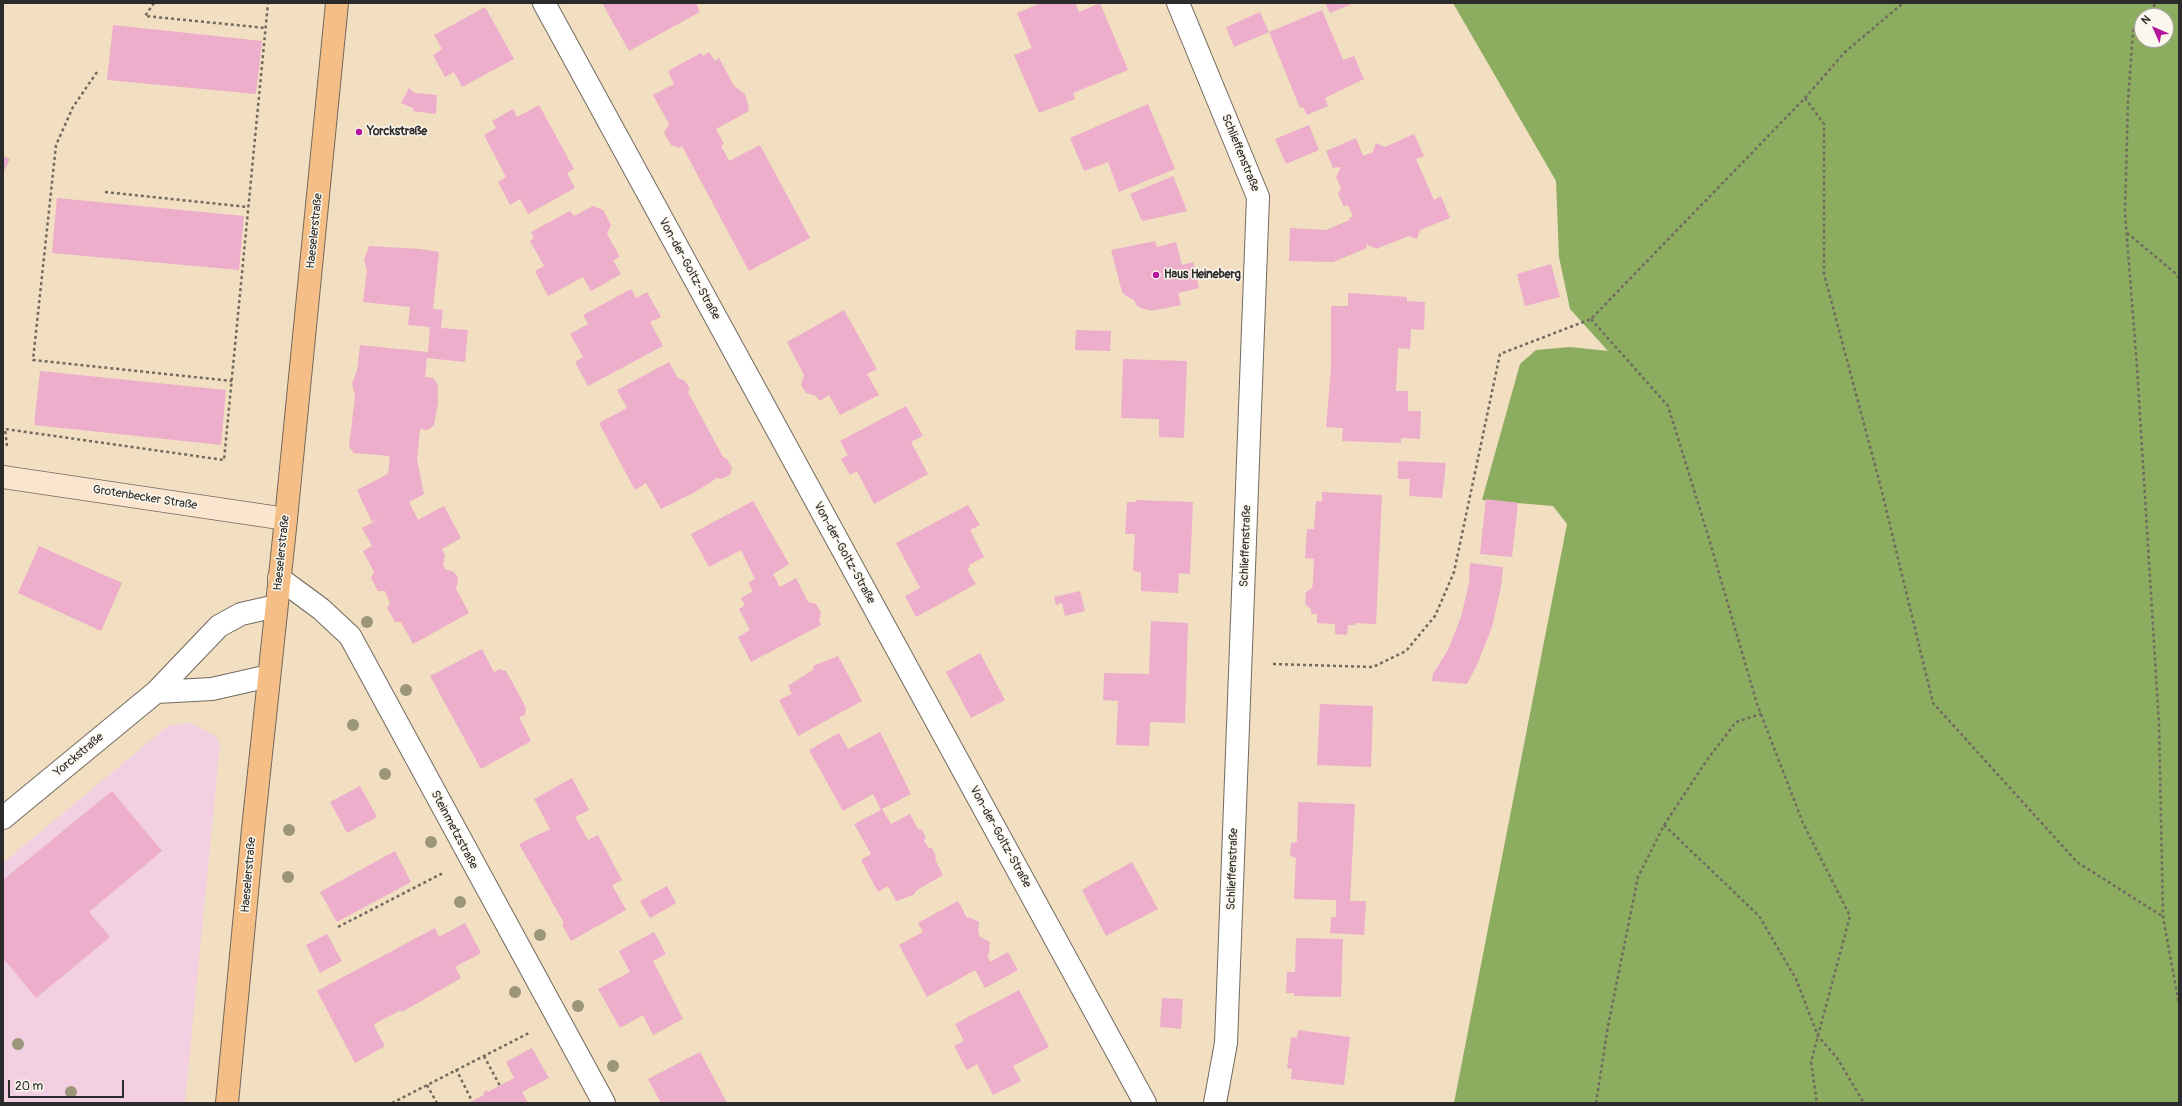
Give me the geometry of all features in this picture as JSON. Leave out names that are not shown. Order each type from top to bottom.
[{"type":"main road","name":"Haeselerstraße","points":[[227,1103],[337,3]]},
{"type":"main road","name":"Grotenbecker Straße","points":[[3,477],[286,519]]},
{"type":"street","name":"Von-der-Goltz-Straße","points":[[544,3],[1145,1103]]},
{"type":"street","name":"Schlieffenstraße","points":[[1178,3],[1258,197],[1242,664],[1226,1042],[1216,1103]]},
{"type":"street","name":"Steinmetzstraße","points":[[279,578],[321,609],[350,636],[604,1103]]},
{"type":"street","name":"Yorckstraße","points":[[3,818],[156,692],[219,626],[241,614],[276,606]]},
{"type":"street","points":[[156,692],[212,689],[269,676]]},
{"type":"path","points":[[154,3],[145,16],[266,28]]},
{"type":"path","points":[[5,429],[224,460],[268,3]]},
{"type":"path","points":[[1242,664],[1373,667],[1406,651],[1435,616],[1454,572],[1500,354],[1591,319],[1804,98],[1844,53],[1903,3]]},
{"type":"path","points":[[2134,30],[2128,101],[2125,213],[2137,367],[2160,724],[2163,916],[2179,1004]]},
{"type":"path","points":[[97,72],[73,107],[56,145],[33,360],[232,381]]},
{"type":"path","points":[[1804,98],[1824,124],[1824,274],[1880,484],[1933,703],[2077,862],[2163,916]]},
{"type":"path","points":[[105,192],[248,207]]},
{"type":"path","points":[[2127,233],[2174,272],[2179,278]]},
{"type":"path","points":[[1591,319],[1668,406],[1761,714],[1803,823],[1850,916],[1811,1062],[1817,1103]]},
{"type":"path","points":[[1596,1103],[1608,1026],[1638,877],[1664,825],[1707,760],[1736,722],[1761,714]]},
{"type":"path","points":[[1664,825],[1760,916],[1796,979],[1818,1036],[1837,1058],[1864,1103]]},
{"type":"path","points":[[338,927],[470,859]]},
{"type":"path","points":[[392,1103],[558,1018]]},
{"type":"path","points":[[484,1056],[500,1086]]},
{"type":"path","points":[[456,1069],[472,1101]]},
{"type":"path","points":[[427,1085],[437,1103]]},
{"type":"shaded area","points":[[191,723],[216,736],[220,744],[185,1103],[3,1103],[3,863],[168,726]]},
{"type":"green space","points":[[1453,3],[2179,3],[2179,1103],[1454,1103],[1567,524],[1553,506],[1482,500],[1520,364],[1536,350],[1570,347],[1608,351],[1570,309],[1559,257],[1556,181]]},
{"type":"building","points":[[602,3],[696,3],[700,12],[629,51]]},
{"type":"building","points":[[1041,3],[1075,3],[1079,12],[1100,3],[1128,70],[1073,93],[1075,99],[1039,113],[1014,55],[1032,48],[1017,13]]},
{"type":"building","points":[[1325,3],[1354,3],[1330,13]]},
{"type":"building","points":[[485,7],[514,59],[462,87],[454,72],[445,77],[433,55],[442,49],[434,35]]},
{"type":"building","points":[[1322,10],[1343,60],[1354,56],[1364,79],[1325,98],[1328,106],[1307,115],[1303,107],[1300,108],[1269,32]]},
{"type":"building","points":[[1260,12],[1269,32],[1234,47],[1226,27]]},
{"type":"building","points":[[113,25],[262,41],[256,94],[107,80]]},
{"type":"building","points":[[709,52],[715,61],[719,58],[734,86],[745,94],[748,105],[749,111],[716,129],[724,144],[721,146],[729,161],[760,145],[810,238],[749,271],[682,146],[679,148],[671,145],[664,133],[669,124],[653,95],[674,84],[668,71],[701,53],[703,56]]},
{"type":"building","points":[[409,88],[415,93],[437,95],[436,114],[413,111],[413,108],[401,103]]},
{"type":"building","points":[[1148,104],[1175,169],[1119,192],[1108,162],[1084,171],[1070,138]]},
{"type":"building","points":[[539,105],[574,169],[567,173],[575,188],[528,214],[520,199],[510,205],[498,182],[506,177],[484,135],[496,128],[492,121],[513,109],[517,117]]},
{"type":"building","points":[[1309,125],[1319,150],[1286,164],[1275,139]]},
{"type":"building","points":[[1414,134],[1424,156],[1416,159],[1434,200],[1441,196],[1450,218],[1420,230],[1417,239],[1409,236],[1376,249],[1366,244],[1367,248],[1333,262],[1289,261],[1290,228],[1326,230],[1350,220],[1349,218],[1353,216],[1348,205],[1344,207],[1338,194],[1341,188],[1336,177],[1341,167],[1333,168],[1326,151],[1356,138],[1363,156],[1373,152],[1376,143],[1385,147]]},
{"type":"building","points":[[3,156],[10,159],[3,174]]},
{"type":"building","points":[[1173,176],[1187,211],[1142,221],[1130,194]]},
{"type":"building","points":[[57,198],[244,216],[239,270],[52,253]]},
{"type":"building","points":[[593,206],[603,210],[611,225],[607,234],[620,257],[613,260],[621,274],[591,291],[583,277],[548,296],[535,271],[544,266],[530,241],[534,238],[531,232],[570,211],[574,216]]},
{"type":"building","name":"Haus Heineberg","points":[[1155,241],[1157,247],[1176,242],[1182,265],[1193,262],[1199,288],[1178,293],[1181,305],[1151,311],[1137,306],[1134,300],[1122,292],[1111,250]]},
{"type":"building","points":[[369,246],[420,249],[439,252],[433,309],[443,310],[441,328],[468,330],[465,362],[427,358],[425,377],[433,378],[438,385],[438,403],[434,425],[428,430],[420,429],[417,459],[424,494],[409,502],[418,520],[444,506],[461,538],[442,549],[445,555],[443,564],[445,569],[454,572],[457,576],[458,581],[456,589],[469,613],[413,644],[401,622],[395,622],[387,608],[390,603],[385,591],[378,591],[371,578],[374,572],[363,551],[372,546],[362,528],[386,515],[372,522],[357,490],[388,474],[390,456],[354,453],[349,447],[355,396],[352,383],[357,371],[360,345],[428,352],[430,327],[408,325],[410,307],[363,302],[367,270],[364,260]]},
{"type":"building","points":[[1551,264],[1560,297],[1525,306],[1517,274]]},
{"type":"building","points":[[631,289],[636,298],[647,292],[661,317],[650,322],[663,346],[588,386],[575,362],[583,357],[570,334],[588,324],[583,315]]},
{"type":"building","points":[[1348,293],[1407,297],[1407,301],[1425,302],[1424,330],[1411,329],[1410,349],[1398,348],[1396,391],[1408,391],[1408,411],[1421,411],[1420,439],[1401,438],[1401,443],[1342,441],[1343,428],[1326,427],[1331,367],[1331,306],[1348,306]]},
{"type":"building","points":[[844,310],[877,369],[867,374],[879,395],[840,415],[829,395],[820,401],[816,396],[806,393],[801,385],[804,375],[787,342]]},
{"type":"building","points":[[1076,330],[1111,331],[1110,351],[1075,350]]},
{"type":"building","points":[[1123,359],[1187,361],[1184,438],[1159,437],[1159,419],[1121,418]]},
{"type":"building","points":[[669,362],[677,377],[685,381],[690,389],[688,392],[723,457],[727,459],[732,468],[730,475],[721,479],[717,478],[695,492],[661,509],[646,483],[635,490],[599,423],[627,408],[617,390]]},
{"type":"building","points":[[40,371],[226,390],[221,445],[34,425]]},
{"type":"building","points":[[906,406],[923,436],[911,442],[928,474],[874,504],[857,471],[850,475],[841,459],[848,455],[840,441]]},
{"type":"building","points":[[1398,461],[1446,463],[1442,498],[1409,496],[1410,479],[1398,479]]},
{"type":"building","points":[[1322,492],[1382,495],[1376,624],[1355,623],[1355,625],[1348,625],[1347,635],[1335,634],[1335,624],[1317,623],[1317,614],[1311,614],[1311,609],[1305,604],[1306,592],[1312,588],[1313,583],[1314,559],[1305,558],[1307,529],[1314,529],[1316,501],[1322,501]]},
{"type":"building","points":[[1486,499],[1518,503],[1512,557],[1480,554]]},
{"type":"building","points":[[1136,500],[1193,502],[1190,574],[1179,573],[1178,593],[1141,591],[1141,572],[1133,571],[1135,534],[1125,534],[1127,502],[1136,502]]},
{"type":"building","points":[[753,501],[789,564],[773,574],[780,587],[796,578],[808,602],[816,604],[821,613],[819,621],[821,625],[751,662],[738,637],[750,630],[739,609],[745,605],[741,598],[753,591],[748,583],[755,579],[741,550],[709,567],[691,534]]},
{"type":"building","points":[[968,505],[980,525],[970,530],[984,557],[969,565],[970,567],[967,569],[976,584],[916,617],[905,596],[920,588],[896,543]]},
{"type":"building","points":[[39,546],[122,583],[101,631],[18,593]]},
{"type":"building","points":[[1470,563],[1503,567],[1501,587],[1492,627],[1477,665],[1467,684],[1432,681],[1433,674],[1448,650],[1461,617],[1469,583]]},
{"type":"building","points":[[1080,591],[1085,611],[1065,616],[1062,603],[1056,605],[1054,597]]},
{"type":"building","points":[[1151,621],[1188,623],[1185,723],[1150,722],[1149,746],[1116,745],[1118,701],[1103,700],[1104,673],[1149,674]]},
{"type":"building","points":[[482,649],[494,672],[500,669],[506,671],[516,689],[526,708],[525,715],[519,717],[531,741],[481,769],[430,676]]},
{"type":"building","points":[[980,653],[1005,700],[971,718],[946,672]]},
{"type":"building","points":[[838,656],[862,701],[798,736],[779,700],[792,694],[788,686],[814,669],[813,666]]},
{"type":"building","points":[[1320,704],[1373,706],[1371,767],[1317,765]]},
{"type":"building","points":[[880,732],[911,794],[882,809],[891,824],[910,814],[918,829],[922,830],[926,838],[924,841],[929,848],[932,848],[936,856],[935,859],[943,875],[917,890],[913,895],[896,901],[888,886],[878,892],[861,860],[871,854],[854,824],[881,810],[873,794],[843,811],[809,750],[839,733],[848,749]]},
{"type":"building","points":[[572,778],[589,810],[575,817],[588,840],[598,835],[622,880],[612,885],[626,910],[571,941],[562,925],[564,923],[519,844],[550,829],[534,799]]},
{"type":"building","points":[[360,786],[377,817],[347,833],[330,802]]},
{"type":"building","points":[[112,791],[162,851],[89,912],[110,937],[36,998],[3,958],[3,880]]},
{"type":"building","points":[[1298,802],[1355,804],[1350,901],[1366,901],[1364,935],[1330,933],[1331,917],[1336,917],[1336,900],[1294,899],[1296,858],[1290,856],[1291,843],[1297,842]]},
{"type":"building","points":[[395,851],[411,882],[337,922],[320,892]]},
{"type":"building","points":[[1132,862],[1158,909],[1106,936],[1082,890]]},
{"type":"building","points":[[667,886],[676,903],[650,918],[640,901]]},
{"type":"building","points":[[958,901],[967,918],[969,917],[979,922],[978,932],[980,937],[990,942],[989,953],[987,954],[990,962],[1008,952],[1018,970],[985,988],[975,970],[927,997],[899,945],[923,932],[918,923]]},
{"type":"building","points":[[465,923],[481,953],[455,967],[461,978],[402,1012],[401,1010],[376,1023],[374,1026],[385,1046],[355,1063],[317,991],[435,928],[439,937]]},
{"type":"building","points":[[654,932],[666,954],[653,961],[683,1019],[653,1035],[643,1015],[620,1028],[598,989],[630,972],[619,951]]},
{"type":"building","points":[[327,934],[342,961],[320,973],[306,945]]},
{"type":"building","points":[[1296,938],[1343,939],[1341,997],[1294,996],[1294,993],[1286,993],[1287,972],[1295,972]]},
{"type":"building","points":[[1019,990],[1049,1047],[1013,1066],[1021,1081],[993,1095],[977,1064],[967,1070],[954,1046],[964,1041],[955,1024]]},
{"type":"building","points":[[1162,998],[1183,999],[1181,1029],[1160,1027]]},
{"type":"building","points":[[1298,1030],[1350,1037],[1344,1085],[1291,1079],[1292,1069],[1287,1068],[1291,1037],[1297,1038]]},
{"type":"building","points":[[532,1048],[549,1078],[522,1092],[528,1103],[468,1103],[484,1095],[483,1093],[487,1090],[488,1092],[514,1078],[506,1062]]},
{"type":"building","points":[[700,1052],[727,1103],[661,1103],[648,1079]]},
{"type":"place","name":"Yorckstraße","points":[[359,132]]},
{"type":"place","name":"Haus Heineberg","points":[[1156,275]]}]
